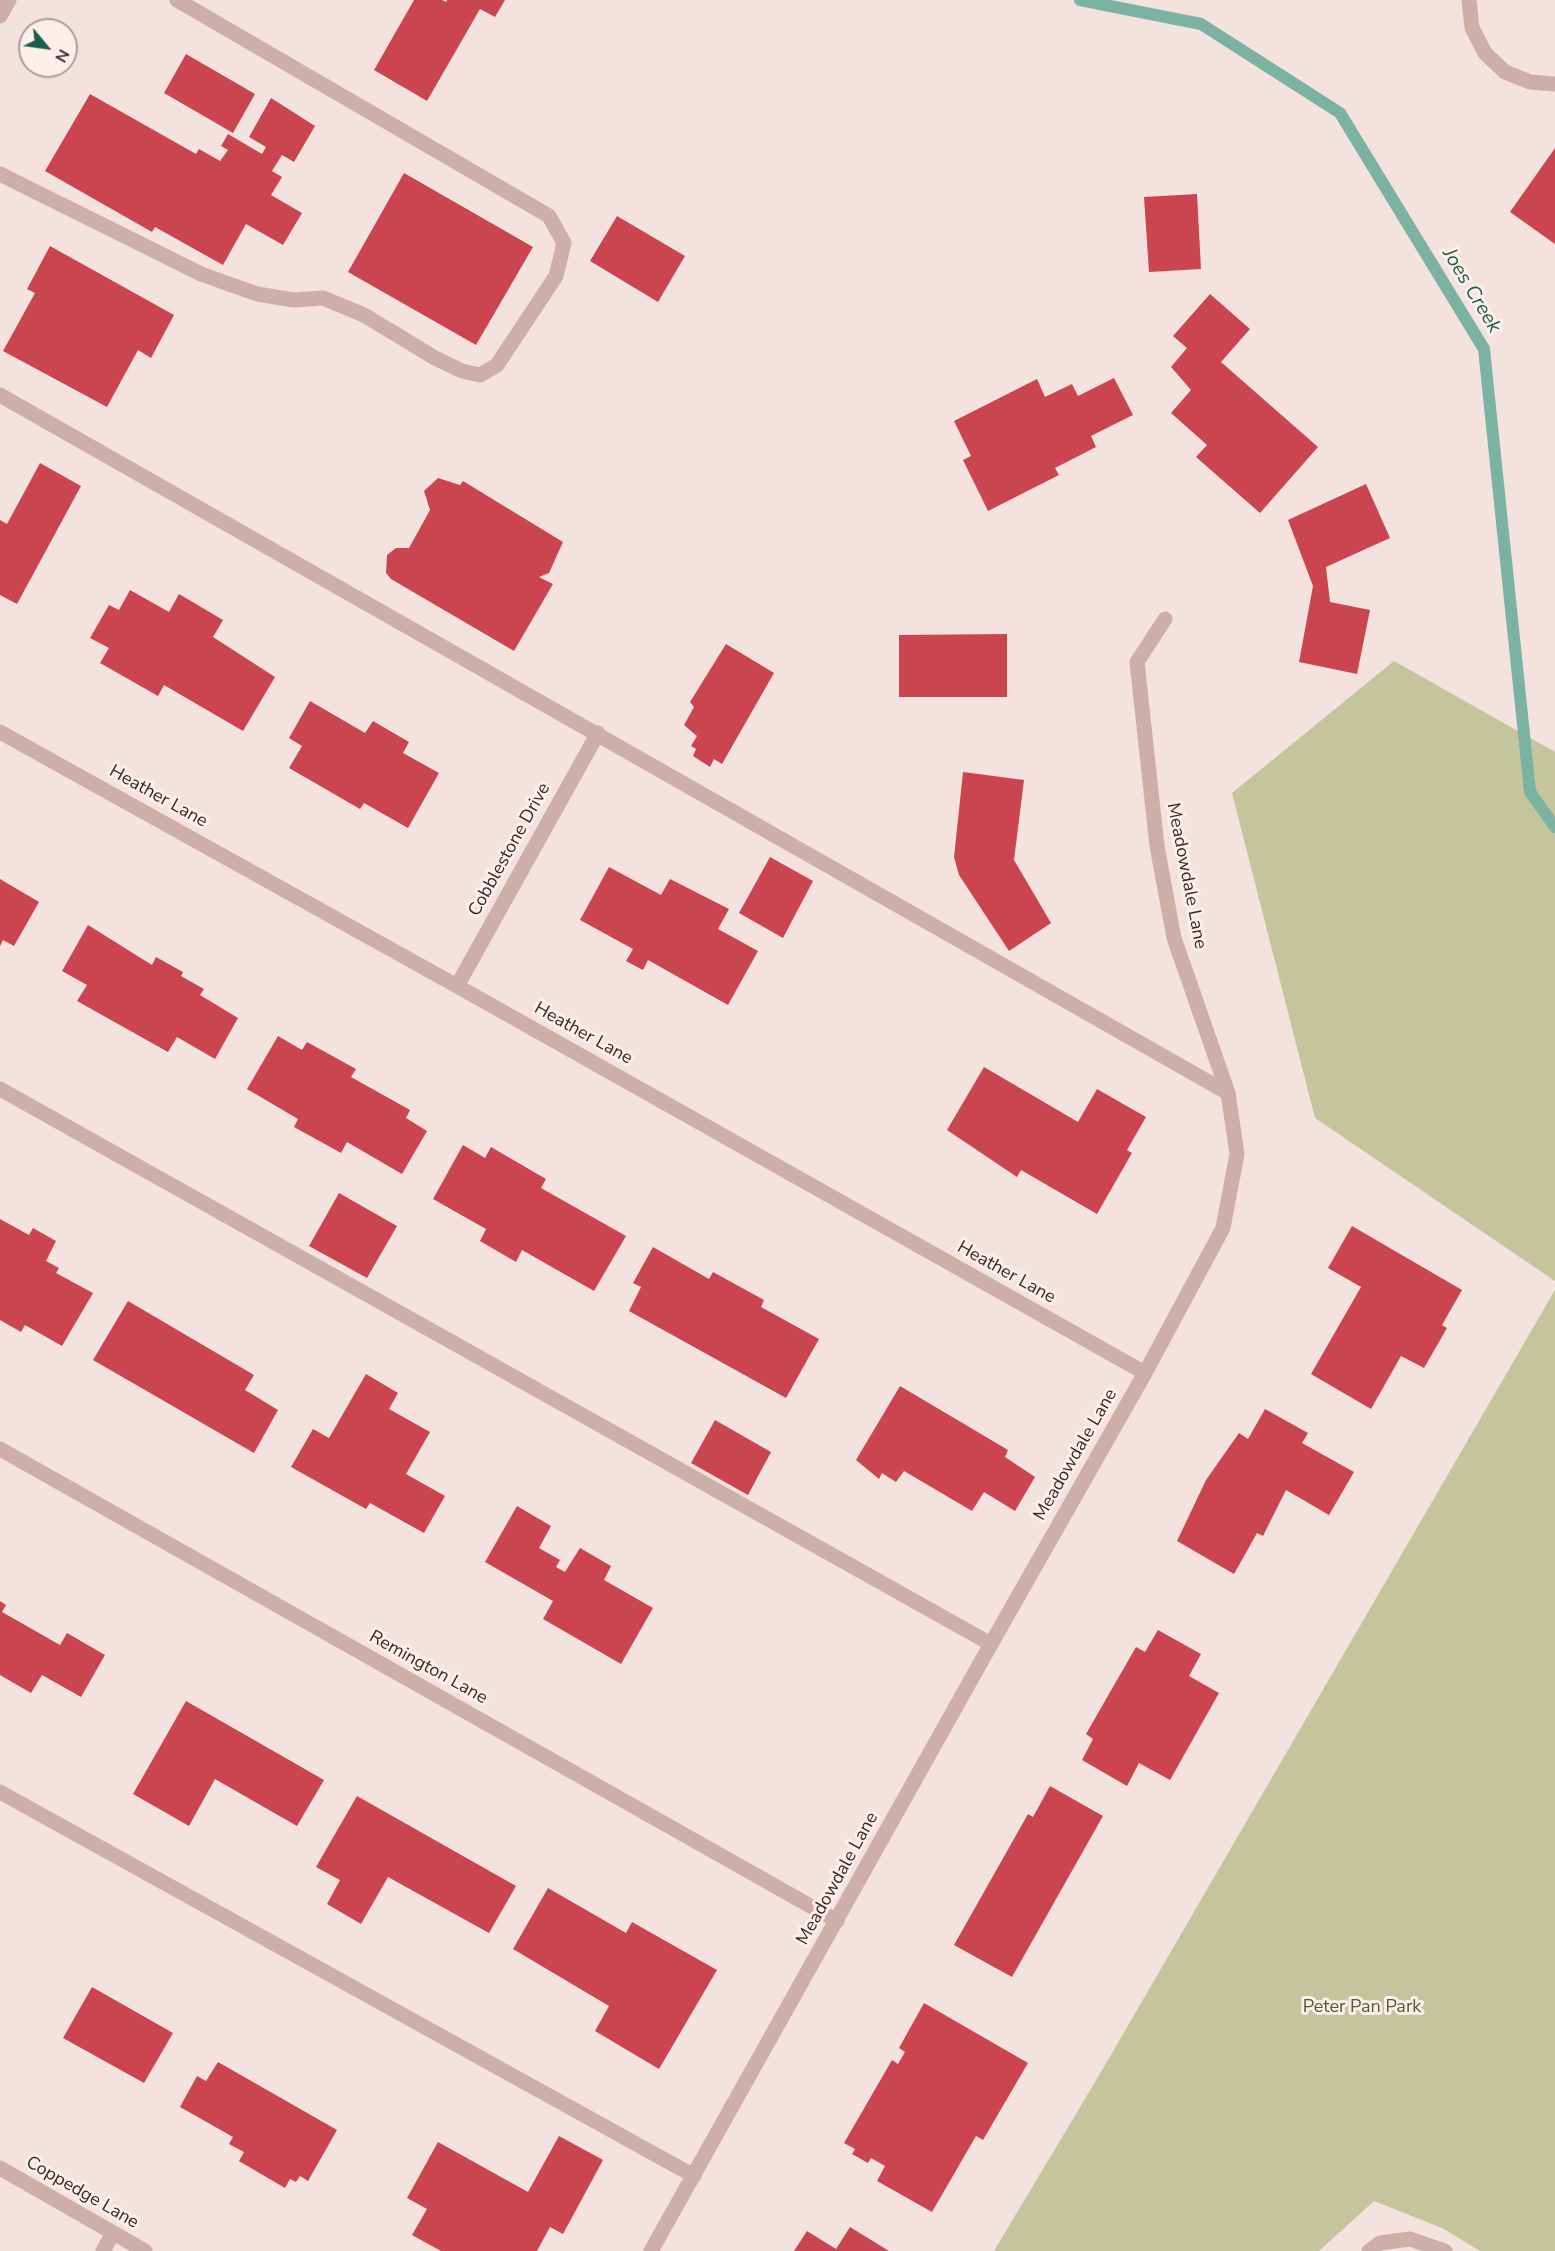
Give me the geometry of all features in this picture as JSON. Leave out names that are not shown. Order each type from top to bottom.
[{"type":"street","points":[[0,16],[9,0]]},
{"type":"street","points":[[0,174],[201,274],[257,294],[294,300],[323,298],[364,315],[462,371],[480,375],[497,365],[556,276],[564,243],[549,216],[177,0]]},
{"type":"street","points":[[1469,0],[1472,28],[1491,59],[1505,72],[1530,82],[1555,84]]},
{"type":"street","points":[[0,395],[1228,1093]]},
{"type":"street","name":"Meadowdale Lane","points":[[651,2251],[1145,1373],[1223,1228],[1237,1154],[1228,1093],[1174,938],[1156,846],[1137,662],[1165,619]]},
{"type":"street","name":"Heather Lane","points":[[0,732],[1145,1373]]},
{"type":"street","name":"Cobblestone Drive","points":[[457,986],[598,733]]},
{"type":"street","points":[[0,1089],[991,1644]]},
{"type":"street","name":"Remington Lane","points":[[0,1449],[837,1921]]},
{"type":"street","points":[[0,1792],[694,2176]]},
{"type":"street","name":"Coppedge Lane","points":[[0,2168],[145,2251]]},
{"type":"street","points":[[103,2251],[113,2233]]},
{"type":"street","points":[[1369,2251],[1380,2243],[1410,2239],[1445,2251]]},
{"type":"green space","points":[[1394,661],[1555,752],[1555,1281],[1315,1118],[1232,793]]},
{"type":"green space","name":"Peter Pan Park","points":[[1555,1290],[1555,2251],[1480,2251],[1442,2228],[1374,2201],[1319,2251],[994,2251],[1101,2072]]},
{"type":"building","points":[[414,0],[446,2],[447,0],[505,0],[495,17],[480,9],[427,101],[374,70]]},
{"type":"building","points":[[186,54],[255,94],[233,133],[164,93]]},
{"type":"building","points":[[90,94],[196,154],[199,149],[220,161],[228,150],[221,146],[228,134],[262,154],[266,147],[249,137],[271,98],[315,126],[294,162],[282,155],[272,171],[282,177],[271,195],[302,213],[283,245],[246,224],[223,265],[155,227],[152,232],[45,171]]},
{"type":"building","points":[[1555,148],[1555,244],[1510,212]]},
{"type":"building","points":[[404,173],[533,247],[476,345],[348,272]]},
{"type":"building","points":[[1197,194],[1201,269],[1149,272],[1144,197]]},
{"type":"building","points":[[617,216],[685,256],[658,302],[590,261]]},
{"type":"building","points":[[50,246],[174,315],[151,358],[138,350],[107,407],[3,351],[35,293],[27,289]]},
{"type":"building","points":[[1210,294],[1250,329],[1221,362],[1318,447],[1260,513],[1196,457],[1207,445],[1171,413],[1191,390],[1171,367],[1187,348],[1173,336]]},
{"type":"building","points":[[1114,378],[1133,415],[1091,436],[1096,447],[1055,468],[1059,475],[988,511],[963,460],[971,456],[954,421],[1037,379],[1045,397],[1072,384],[1078,396]]},
{"type":"building","points":[[40,463],[81,486],[17,604],[0,595],[0,520],[7,524]]},
{"type":"building","points":[[438,478],[460,485],[463,481],[563,542],[549,573],[539,577],[553,584],[514,651],[391,579],[386,573],[387,555],[396,548],[409,548],[430,510],[424,491]]},
{"type":"building","points":[[1366,484],[1390,538],[1326,567],[1330,602],[1370,610],[1357,674],[1299,662],[1313,586],[1288,520]]},
{"type":"building","points":[[130,590],[169,612],[179,594],[223,620],[213,637],[275,677],[243,731],[164,685],[158,696],[100,663],[109,648],[90,638],[109,605],[119,610]]},
{"type":"building","points":[[1007,634],[1007,697],[899,697],[899,635]]},
{"type":"building","points":[[726,644],[774,673],[722,764],[714,759],[710,767],[693,756],[696,749],[691,746],[697,736],[684,725],[694,707],[690,702]]},
{"type":"building","points":[[310,701],[365,733],[373,721],[409,742],[403,753],[439,773],[408,828],[364,803],[360,809],[289,768],[302,746],[289,738]]},
{"type":"building","points":[[963,772],[1024,780],[1014,860],[1051,923],[1009,951],[959,875],[954,857]]},
{"type":"building","points":[[770,857],[813,881],[783,938],[739,913]]},
{"type":"building","points":[[609,867],[661,895],[670,879],[729,909],[718,929],[758,951],[728,1005],[648,960],[643,970],[626,961],[633,949],[580,920]]},
{"type":"building","points":[[0,879],[39,902],[14,946],[3,940],[0,946]]},
{"type":"building","points":[[88,925],[152,965],[156,957],[183,972],[181,976],[204,989],[200,995],[238,1018],[215,1059],[177,1037],[168,1052],[77,1001],[87,985],[62,971]]},
{"type":"building","points":[[278,1036],[302,1050],[307,1042],[356,1069],[351,1077],[410,1110],[406,1118],[427,1131],[402,1174],[347,1142],[341,1153],[294,1127],[298,1119],[247,1089]]},
{"type":"building","points":[[984,1067],[1078,1122],[1097,1089],[1146,1117],[1127,1150],[1132,1153],[1097,1214],[1021,1170],[1017,1177],[947,1130]]},
{"type":"building","points":[[463,1145],[485,1158],[491,1147],[546,1179],[541,1188],[626,1236],[594,1291],[522,1250],[516,1262],[480,1241],[486,1229],[433,1199]]},
{"type":"building","points":[[339,1193],[397,1226],[367,1278],[309,1246]]},
{"type":"building","points":[[0,1219],[29,1235],[33,1228],[56,1241],[46,1261],[59,1268],[56,1273],[93,1293],[62,1346],[25,1325],[21,1332],[0,1320]]},
{"type":"building","points":[[1352,1226],[1462,1290],[1442,1325],[1447,1328],[1424,1368],[1401,1356],[1371,1409],[1311,1374],[1361,1287],[1328,1268]]},
{"type":"building","points":[[653,1247],[709,1279],[713,1272],[764,1300],[761,1307],[819,1339],[786,1398],[629,1311],[641,1287],[633,1283]]},
{"type":"building","points":[[128,1301],[254,1375],[245,1390],[278,1410],[254,1453],[93,1360]]},
{"type":"building","points":[[366,1374],[398,1393],[389,1409],[430,1432],[406,1474],[445,1496],[424,1533],[370,1503],[366,1509],[291,1467],[313,1429],[329,1438]]},
{"type":"building","points":[[900,1386],[1008,1450],[1005,1457],[1035,1477],[1015,1511],[984,1492],[972,1511],[904,1471],[896,1482],[882,1473],[879,1479],[856,1460]]},
{"type":"building","points":[[1265,1409],[1308,1433],[1302,1443],[1354,1472],[1329,1515],[1286,1490],[1263,1536],[1257,1533],[1234,1574],[1177,1541],[1206,1480],[1239,1433],[1248,1439]]},
{"type":"building","points":[[715,1420],[771,1452],[748,1495],[691,1463]]},
{"type":"building","points":[[517,1506],[551,1526],[539,1548],[560,1560],[556,1567],[565,1572],[580,1548],[611,1566],[604,1580],[653,1608],[621,1664],[543,1619],[553,1601],[485,1562]]},
{"type":"building","points":[[0,1601],[6,1605],[2,1612],[60,1645],[67,1633],[105,1655],[81,1697],[42,1675],[31,1693],[0,1675]]},
{"type":"building","points":[[1158,1630],[1201,1654],[1189,1676],[1219,1693],[1170,1780],[1139,1763],[1127,1786],[1082,1760],[1093,1739],[1086,1734],[1136,1647],[1145,1652]]},
{"type":"building","points":[[186,1701],[324,1780],[297,1826],[215,1779],[189,1826],[133,1794]]},
{"type":"building","points":[[1050,1786],[1103,1816],[1012,1977],[954,1945],[1028,1814],[1033,1817]]},
{"type":"building","points":[[357,1796],[516,1886],[489,1933],[388,1877],[361,1924],[327,1904],[340,1880],[316,1867]]},
{"type":"building","points":[[548,1888],[626,1933],[632,1922],[717,1970],[659,2069],[595,2031],[609,2006],[513,1949]]},
{"type":"building","points":[[92,1987],[173,2033],[144,2083],[63,2038]]},
{"type":"building","points":[[924,2003],[1028,2063],[983,2140],[976,2136],[932,2212],[877,2181],[885,2166],[871,2158],[868,2163],[852,2154],[855,2149],[844,2143],[892,2060],[898,2064],[905,2052],[899,2048]]},
{"type":"building","points":[[218,2062],[337,2130],[308,2181],[300,2176],[296,2182],[290,2179],[285,2188],[239,2161],[244,2152],[229,2144],[233,2137],[180,2107],[197,2076],[206,2081]]},
{"type":"building","points":[[559,2136],[603,2160],[563,2234],[550,2227],[537,2251],[441,2251],[412,2235],[427,2209],[407,2198],[438,2142],[528,2192]]},
{"type":"building","points":[[850,2227],[889,2251],[794,2251],[807,2231],[836,2249]]},
{"type":"waterway","name":"Joes Creek","points":[[1080,0],[1201,24],[1340,113],[1484,349],[1530,792],[1555,827]]}]
